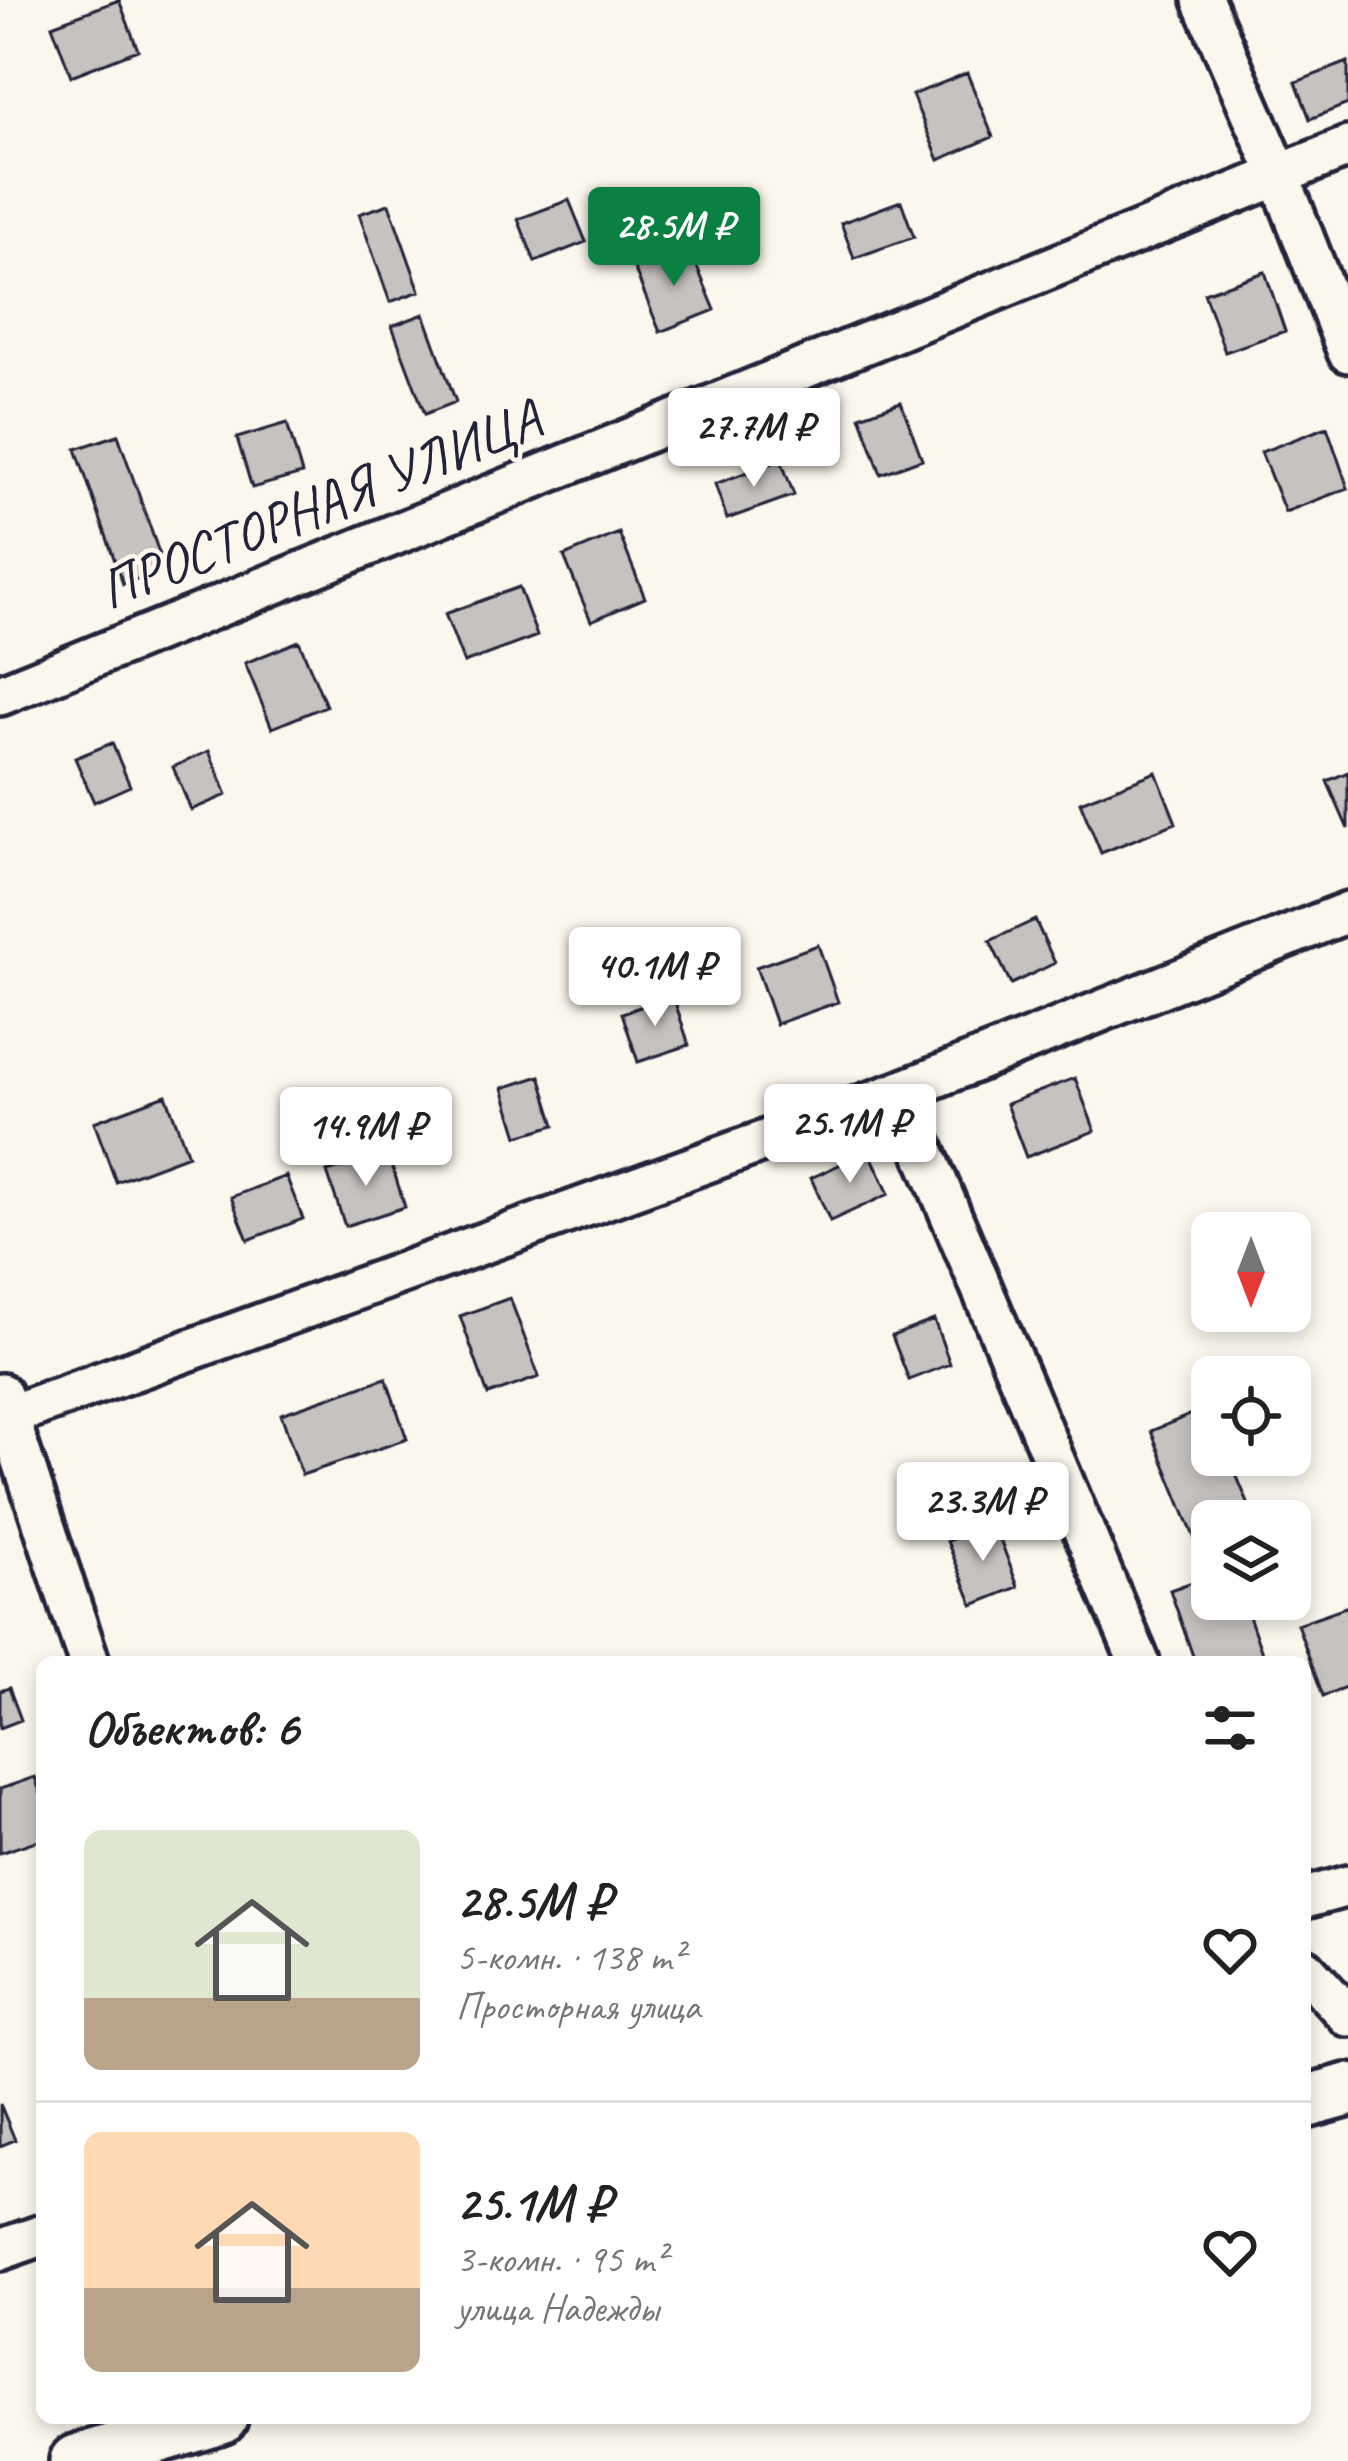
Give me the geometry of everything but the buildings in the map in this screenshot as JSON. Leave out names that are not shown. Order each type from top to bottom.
[{"type":"main road","points":[[1311,2100],[1348,2090]]},
{"type":"main road","points":[[76,2461],[201,2424]]},
{"type":"street","points":[[1203,0],[1279,175],[1348,352]]},
{"type":"street","name":"ПРОСТОРНАЯ УЛИЦА","points":[[0,694],[1348,148]]},
{"type":"street","points":[[87,1656],[3,1409],[899,1092],[1348,912]]},
{"type":"street","points":[[899,1092],[1136,1656]]},
{"type":"street","points":[[1311,1896],[1348,1886]]},
{"type":"street","points":[[1311,1976],[1348,2016]]},
{"type":"street","points":[[0,2250],[36,2237]]}]
